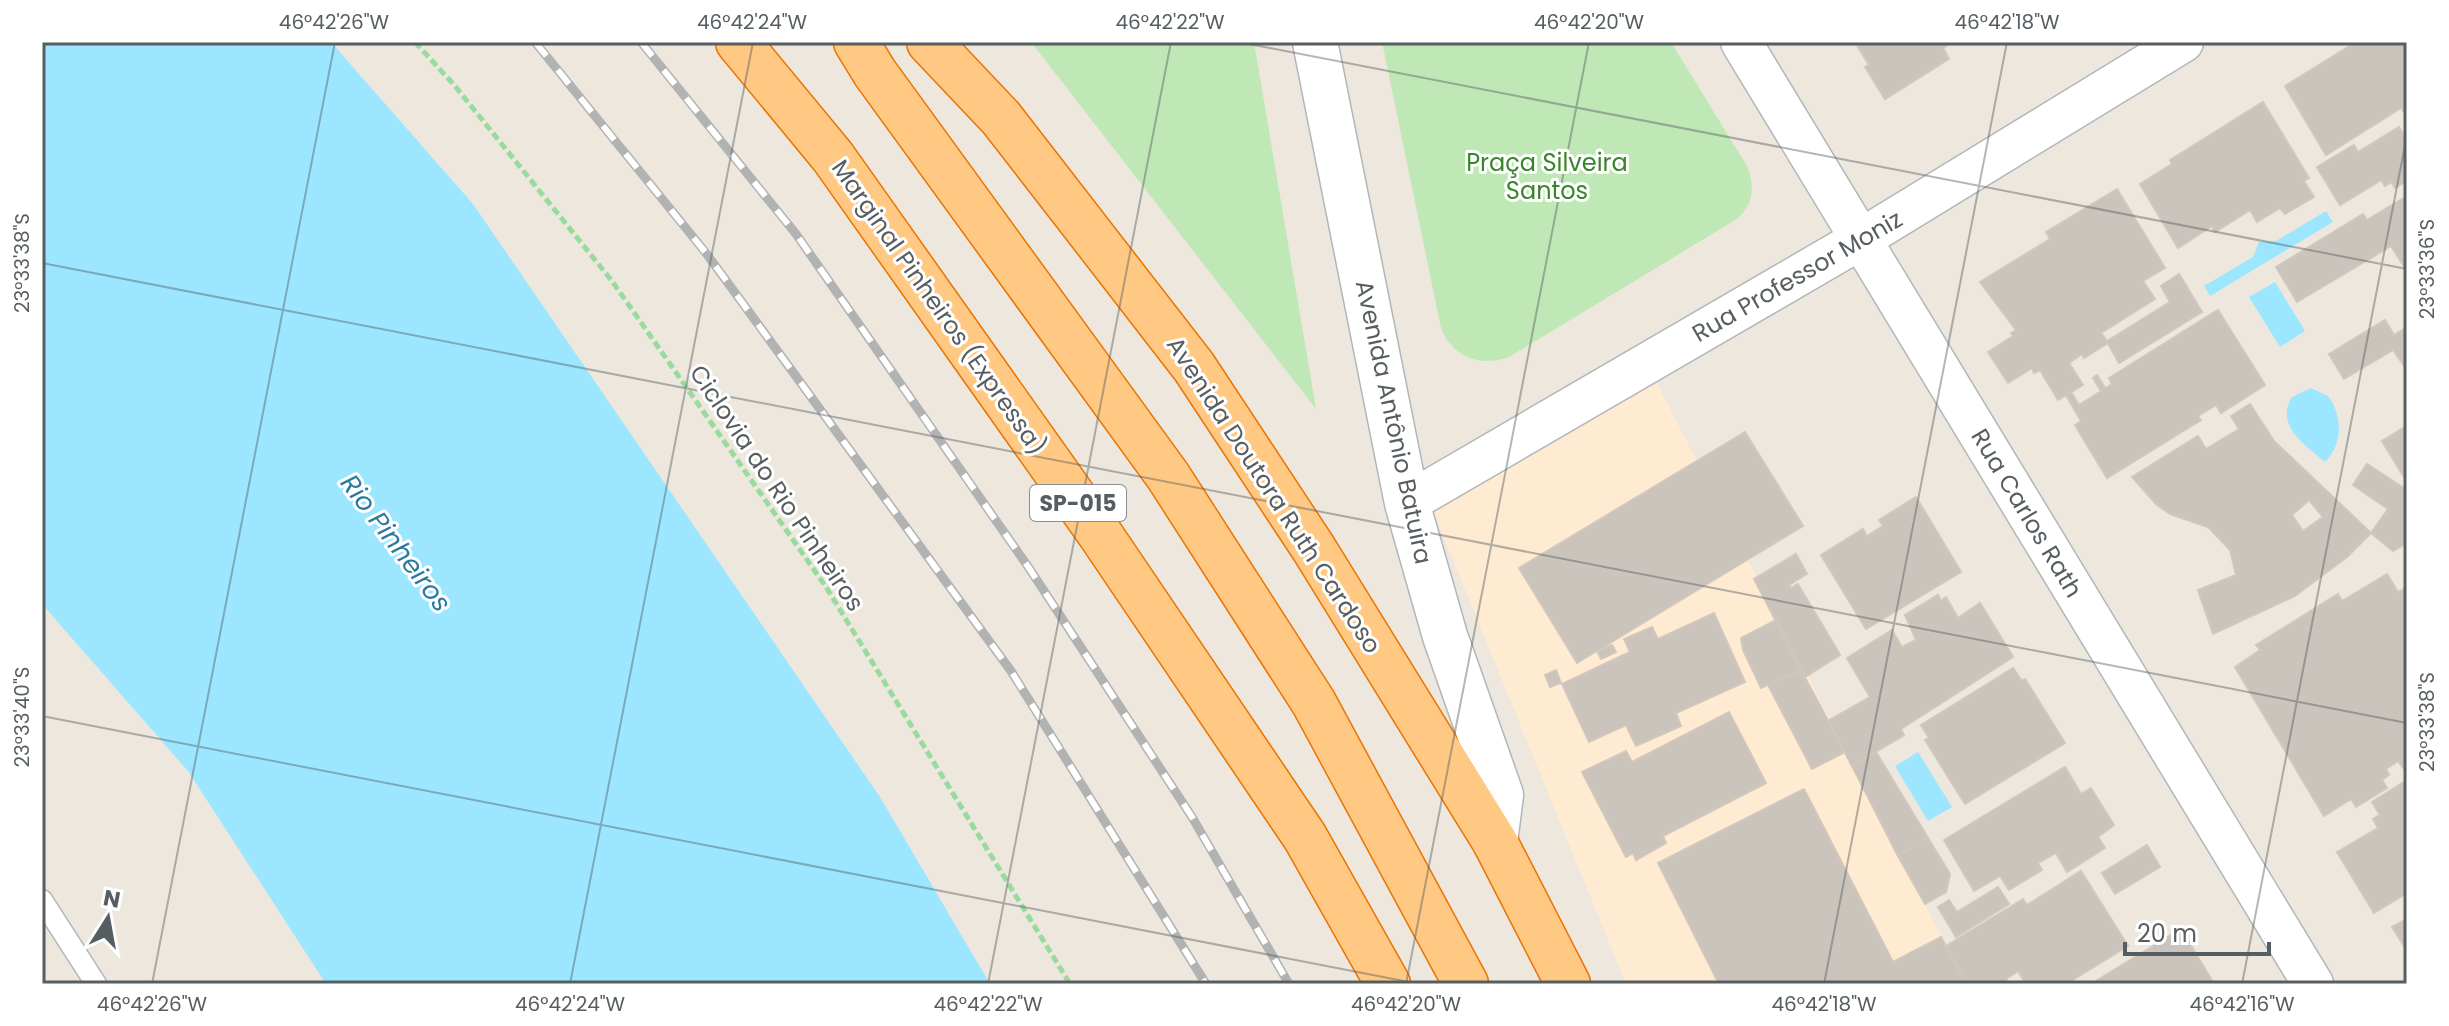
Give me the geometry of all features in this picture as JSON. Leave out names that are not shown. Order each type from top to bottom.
[{"type":"highway","name":"Marginal Pinheiros (Expressa)","points":[[738,42],[833,157],[1100,534],[1305,837],[1388,984]]},
{"type":"highway","points":[[856,42],[875,73],[1168,476],[1314,703],[1466,984]]},
{"type":"highway","name":"Avenida Doutora Ruth Cardoso","points":[[929,42],[1001,118],[1194,367],[1314,549],[1495,842],[1568,984]]},
{"type":"street","name":"Avenida Antônio Batuira","points":[[1315,42],[1407,503],[1445,636],[1501,795],[1495,842]]},
{"type":"street","name":"Rua Carlos Rath","points":[[1741,42],[2313,984]]},
{"type":"street","name":"Rua Professor Moniz","points":[[1407,503],[1861,239],[2183,42]]},
{"type":"lane","points":[[42,900],[96,984]]},
{"type":"path","name":"Ciclovia do Rio Pinheiros","points":[[415,42],[455,86],[612,281],[809,562],[1070,984]]},
{"type":"shaded area","points":[[1651,372],[1966,984],[1626,984],[1431,506]]},
{"type":"green space","points":[[1031,42],[1254,42],[1316,409]]},
{"type":"green space","name":"Praça Silveira Santos","points":[[1382,42],[1671,42],[1747,166],[1752,188],[1750,201],[1737,219],[1509,357],[1488,361],[1469,358],[1453,347],[1441,328]]},
{"type":"water","name":"Rio Pinheiros","points":[[42,42],[331,42],[473,204],[880,797],[990,984],[326,984],[188,771],[42,604]]},
{"type":"water","points":[[2326,211],[2333,222],[2210,296],[2204,286],[2253,257],[2259,242],[2276,241]]},
{"type":"water","points":[[2275,282],[2305,331],[2280,347],[2249,297]]},
{"type":"water","points":[[2311,388],[2328,396],[2338,421],[2338,438],[2325,462],[2295,434],[2287,417],[2287,407],[2292,397]]},
{"type":"water","points":[[1918,752],[1952,807],[1928,821],[1895,766]]},
{"type":"building","points":[[1855,42],[1953,42],[1943,48],[1949,59],[1885,99],[1865,67],[1869,65]]},
{"type":"building","points":[[2356,42],[2407,42],[2407,117],[2401,108],[2326,155],[2285,86]]},
{"type":"building","points":[[2263,102],[2309,178],[2304,181],[2314,197],[2285,214],[2280,208],[2257,222],[2250,210],[2215,232],[2212,226],[2178,248],[2140,184],[2172,164],[2170,160]]},
{"type":"building","points":[[2399,127],[2407,141],[2407,181],[2395,188],[2391,182],[2385,186],[2381,180],[2340,205],[2317,167],[2354,145],[2358,152]]},
{"type":"building","points":[[2117,189],[2165,268],[2143,281],[2155,299],[2101,333],[2107,341],[2170,302],[2161,286],[2179,274],[2202,312],[2119,363],[2108,343],[2084,358],[2082,354],[2069,363],[2083,385],[2058,400],[2040,370],[2034,373],[2032,368],[2008,383],[1988,352],[2013,336],[2011,333],[2016,330],[1980,282],[2050,239],[2046,232]]},
{"type":"building","points":[[2407,196],[2407,271],[2391,246],[2297,302],[2276,267],[2363,214],[2367,220]]},
{"type":"building","points":[[2218,310],[2265,385],[2221,413],[2216,405],[2198,416],[2201,420],[2107,478],[2075,425],[2081,421],[2066,395],[2071,392],[2079,405],[2101,391],[2093,378],[2097,375],[2105,388],[2112,384],[2109,378]]},
{"type":"building","points":[[2385,320],[2394,335],[2407,327],[2407,370],[2393,350],[2344,379],[2329,354]]},
{"type":"building","points":[[2250,404],[2274,441],[2371,533],[2347,557],[2295,596],[2213,634],[2198,590],[2236,575],[2230,550],[2208,527],[2170,514],[2156,504],[2132,477],[2198,436],[2206,449],[2239,429],[2231,416]],"holes":[[[2309,500],[2323,517],[2303,531],[2292,515]]]},
{"type":"building","points":[[2405,427],[2407,431],[2407,482],[2382,441]]},
{"type":"building","points":[[1745,432],[1803,526],[1577,663],[1519,568]]},
{"type":"building","points":[[2367,464],[2407,490],[2407,543],[2393,551],[2371,533],[2388,509],[2353,485]]},
{"type":"building","points":[[1916,497],[1961,572],[1866,629],[1821,555],[1863,529],[1867,536],[1883,526],[1879,520]]},
{"type":"building","points":[[1796,554],[1807,574],[1789,585],[1791,588],[1798,584],[1840,655],[1805,677],[1754,579]]},
{"type":"building","points":[[2387,574],[2398,592],[2404,589],[2407,593],[2407,767],[2404,769],[2398,761],[2386,769],[2389,775],[2382,780],[2387,788],[2356,807],[2351,799],[2324,816],[2235,667],[2260,650],[2256,645],[2338,594],[2342,601]]},
{"type":"building","points":[[1938,595],[1941,601],[1946,597],[1958,618],[1980,603],[2013,657],[1901,729],[1904,735],[1852,766],[1828,721],[1870,697],[1847,658],[1892,630],[1902,647],[1916,640],[1905,615]]},
{"type":"building","points":[[1714,613],[1745,682],[1676,713],[1681,726],[1636,746],[1626,725],[1589,742],[1562,684],[1630,652],[1624,639],[1652,627],[1658,639]]},
{"type":"building","points":[[1776,620],[1801,670],[1761,688],[1743,650],[1741,638]]},
{"type":"building","points":[[1612,645],[1616,652],[1601,659],[1597,651]]},
{"type":"building","points":[[2013,668],[2022,681],[2025,679],[2065,743],[1965,804],[1925,740],[1929,738],[1921,725]]},
{"type":"building","points":[[1556,670],[1561,683],[1550,687],[1545,675]]},
{"type":"building","points":[[1801,670],[1845,752],[1812,769],[1768,685]]},
{"type":"building","points":[[1729,712],[1766,783],[1663,836],[1666,843],[1636,860],[1633,853],[1626,857],[1582,772],[1626,751],[1632,762]]},
{"type":"building","points":[[1876,752],[1928,838],[1898,856],[1852,766]]},
{"type":"building","points":[[2065,767],[2081,794],[2091,788],[2114,825],[2098,837],[2105,848],[2067,872],[2056,853],[2038,863],[2042,870],[2009,890],[2000,876],[1974,891],[1944,840]]},
{"type":"building","points":[[2407,780],[2407,893],[2374,913],[2337,852],[2378,828],[2373,819],[2380,815],[2372,802]]},
{"type":"building","points":[[1804,789],[1893,962],[1941,937],[1966,984],[1719,984],[1658,863]]},
{"type":"building","points":[[1928,838],[1950,874],[1946,892],[1925,904],[1898,856]]},
{"type":"building","points":[[2147,845],[2160,867],[2115,894],[2102,873]]},
{"type":"building","points":[[2081,871],[2128,946],[2066,984],[2026,984],[2018,971],[2006,979],[2009,984],[1966,984],[1946,946],[2023,899],[2027,905]]},
{"type":"building","points":[[1998,887],[2009,904],[1956,937],[1938,907],[1949,900],[1957,912]]},
{"type":"building","points":[[2407,919],[2407,951],[2392,927]]},
{"type":"building","points":[[2181,929],[2214,984],[2091,984]]},
{"type":"railway","points":[[535,42],[706,253],[1011,671],[1206,984]]},
{"type":"railway","points":[[641,42],[796,234],[1029,568],[1192,817],[1289,984]]}]
